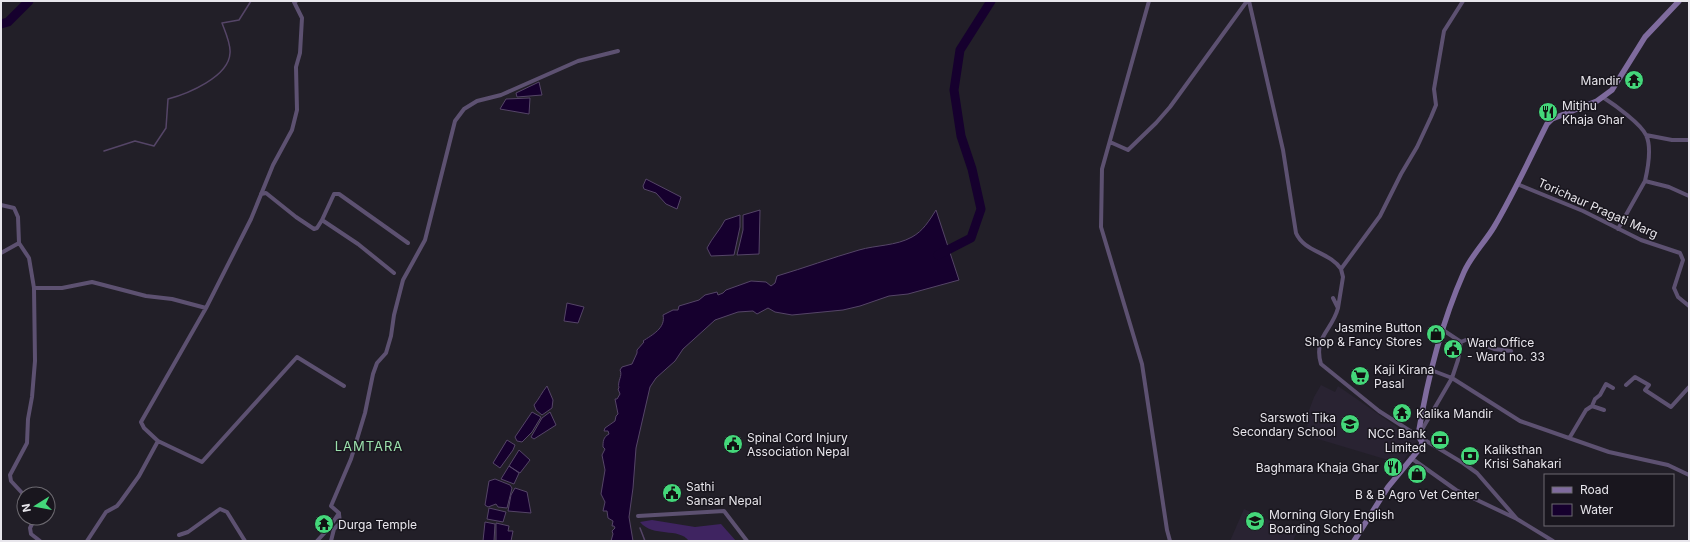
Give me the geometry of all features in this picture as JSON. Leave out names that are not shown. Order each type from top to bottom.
[{"type":"main road","points":[[1354,541],[1388,487],[1422,445],[1422,442],[1418,436],[1431,370],[1443,330],[1464,271],[1493,228],[1550,120],[1604,98],[1614,87],[1645,37],[1679,1]]},
{"type":"street","points":[[296,1],[294,2],[302,18],[300,53],[296,67],[297,110],[292,130],[273,165],[251,219],[206,308],[141,422],[144,428],[158,441],[202,462],[297,357],[344,386]]},
{"type":"street","points":[[1149,1],[1102,169],[1101,227],[1142,364],[1167,530],[1170,541]]},
{"type":"street","points":[[1110,142],[1128,150],[1156,123],[1248,1]]},
{"type":"street","points":[[1248,1],[1282,150],[1296,234],[1302,243],[1331,258],[1337,263],[1341,269],[1343,277],[1338,308],[1319,344],[1318,353],[1321,364],[1379,411],[1464,463],[1477,473],[1517,519]]},
{"type":"street","points":[[1341,269],[1380,216],[1401,174],[1418,147],[1432,117],[1436,105],[1434,89],[1444,31],[1463,1]]},
{"type":"street","points":[[331,541],[334,529],[340,523],[339,513],[330,506],[351,459],[365,413],[373,374],[377,363],[386,353],[391,336],[394,315],[404,280],[425,240],[455,121],[459,114],[477,101],[501,95],[578,61],[618,51]]},
{"type":"street","points":[[1604,98],[1626,114],[1646,134],[1672,140],[1689,140]]},
{"type":"street","points":[[1618,229],[1645,181],[1649,152],[1646,134]]},
{"type":"street","points":[[1645,181],[1669,187],[1689,196]]},
{"type":"street","name":"Torichaur Pragati Marg","points":[[1517,184],[1584,211],[1641,240],[1680,253],[1683,260],[1674,288],[1678,297],[1689,306]]},
{"type":"street","points":[[261,194],[266,194],[314,229],[317,228],[322,220],[334,194],[339,194],[408,243]]},
{"type":"street","points":[[1,206],[14,208],[18,216],[19,243],[29,258],[34,288],[35,361],[32,397],[28,420],[27,443],[10,475],[11,481],[16,486]]},
{"type":"street","points":[[322,220],[358,244],[394,273]]},
{"type":"street","points":[[1,253],[19,243]]},
{"type":"street","points":[[34,288],[62,288],[92,282],[146,296],[172,299],[206,308]]},
{"type":"street","points":[[1332,298],[1338,308]]},
{"type":"street","points":[[1443,330],[1461,342]]},
{"type":"street","points":[[1461,342],[1468,339],[1494,349],[1511,351]]},
{"type":"street","points":[[1418,436],[1452,378],[1458,360],[1461,342]]},
{"type":"street","points":[[1431,370],[1452,378],[1520,421],[1570,437],[1609,452],[1668,465],[1689,475]]},
{"type":"street","points":[[1626,385],[1635,377],[1649,385],[1645,390],[1671,407],[1689,387]]},
{"type":"street","points":[[1570,437],[1586,410],[1592,406],[1595,399],[1600,395],[1606,384],[1613,388]]},
{"type":"street","points":[[1592,406],[1604,410]]},
{"type":"street","points":[[87,541],[106,512],[117,506],[130,488],[158,441]]},
{"type":"street","points":[[1411,458],[1456,490],[1517,519],[1553,541]]},
{"type":"street","points":[[179,535],[188,532],[220,508],[227,512],[245,541]]},
{"type":"street","points":[[638,516],[724,511],[747,541]]},
{"type":"street","points":[[317,541],[329,528],[339,513]]},
{"type":"street","points":[[31,526],[31,534],[40,541]]},
{"type":"shaded area","name":"Sarswoti Tika Secondary School","points":[[1321,385],[1335,392],[1338,386],[1417,441],[1400,466],[1388,460],[1308,436],[1307,416],[1314,397]]},
{"type":"shaded area","name":"Morning Glory English Boarding School","points":[[1244,509],[1297,532],[1293,541],[1230,541]]},
{"type":"shaded area","points":[[652,520],[695,527],[721,524],[736,541],[689,541],[679,534],[652,530],[645,527],[640,522]]},
{"type":"water","points":[[539,82],[542,95],[517,97],[516,93]]},
{"type":"water","points":[[530,98],[529,114],[500,109],[506,99]]},
{"type":"water","points":[[646,179],[681,197],[677,209],[666,204],[656,193],[644,189],[643,186]]},
{"type":"water","points":[[760,210],[759,254],[737,255],[743,230],[743,215]]},
{"type":"water","points":[[936,210],[959,280],[908,294],[889,296],[843,310],[792,315],[775,312],[768,308],[757,314],[753,311],[738,312],[715,320],[683,349],[675,361],[656,378],[650,387],[636,448],[629,517],[633,541],[611,541],[613,534],[612,531],[615,528],[612,526],[613,521],[608,518],[607,511],[603,511],[605,502],[601,494],[605,470],[602,455],[605,449],[603,447],[603,441],[609,434],[608,431],[604,431],[605,428],[615,421],[618,414],[615,399],[617,399],[620,394],[618,389],[621,374],[620,370],[622,367],[632,364],[637,350],[644,342],[643,341],[658,331],[662,324],[663,315],[673,310],[678,310],[679,306],[699,300],[705,295],[717,292],[718,295],[726,290],[751,281],[766,282],[771,286],[775,283],[777,276],[859,250],[893,244],[906,240],[916,235],[923,229]]},
{"type":"water","points":[[740,215],[740,227],[734,255],[711,256],[707,248],[725,220]]},
{"type":"water","points":[[567,303],[584,307],[578,323],[564,321]]},
{"type":"water","points":[[547,386],[553,400],[552,408],[542,415],[536,410],[534,405]]},
{"type":"water","points":[[532,412],[541,417],[532,432],[522,442],[517,441],[515,437]]},
{"type":"water","points":[[550,412],[556,425],[534,439],[531,437],[542,418]]},
{"type":"water","points":[[507,440],[515,445],[500,468],[493,463]]},
{"type":"water","points":[[519,450],[530,460],[520,473],[509,466]]},
{"type":"water","points":[[509,466],[519,473],[514,484],[501,479]]},
{"type":"water","points":[[495,479],[510,485],[512,488],[507,508],[498,507],[496,504],[488,507],[485,505],[489,481]]},
{"type":"water","points":[[515,488],[527,492],[531,513],[508,511],[511,495]]},
{"type":"water","points":[[489,508],[506,512],[503,522],[487,519]]},
{"type":"water","points":[[485,522],[495,524],[494,541],[483,541]]},
{"type":"water","points":[[496,523],[509,526],[508,531],[513,531],[511,541],[496,541]]},
{"type":"waterway","points":[[1,24],[8,22],[29,1]]},
{"type":"waterway","points":[[104,151],[135,141],[154,146],[166,128],[168,99],[196,89],[223,70],[228,62],[230,46],[222,23],[239,20],[251,1]]},
{"type":"waterway","points":[[938,255],[971,238],[981,209],[972,169],[961,136],[954,90],[960,50],[991,1]]},
{"type":"waterway","points":[[640,528],[645,541]]},
{"type":"place","name":"Mandir","points":[[1634,80]]},
{"type":"place","name":"Mitjhu Khaja Ghar","points":[[1548,112]]},
{"type":"place","name":"Jasmine Button Shop & Fancy Stores","points":[[1436,334]]},
{"type":"place","name":"Ward Office - Ward no. 33","points":[[1453,349]]},
{"type":"place","name":"Kaji Kirana Pasal","points":[[1360,376]]},
{"type":"place","name":"Kalika Mandir","points":[[1402,413]]},
{"type":"place","name":"Sarswoti Tika Secondary School","points":[[1350,424]]},
{"type":"place","name":"NCC Bank Limited","points":[[1440,440]]},
{"type":"place","name":"Spinal Cord Injury Association Nepal","points":[[733,444]]},
{"type":"place","name":"Kaliksthan Krisi Sahakari","points":[[1470,456]]},
{"type":"place","name":"Baghmara Khaja Ghar","points":[[1393,467]]},
{"type":"place","name":"B & B Agro Vet Center","points":[[1417,474]]},
{"type":"place","name":"Sathi Sansar Nepal","points":[[672,493]]},
{"type":"place","name":"Morning Glory English Boarding School","points":[[1255,521]]},
{"type":"place","name":"Durga Temple","points":[[324,524]]},
{"type":"district","name":"LAMTARA","points":[[369,446]]}]
